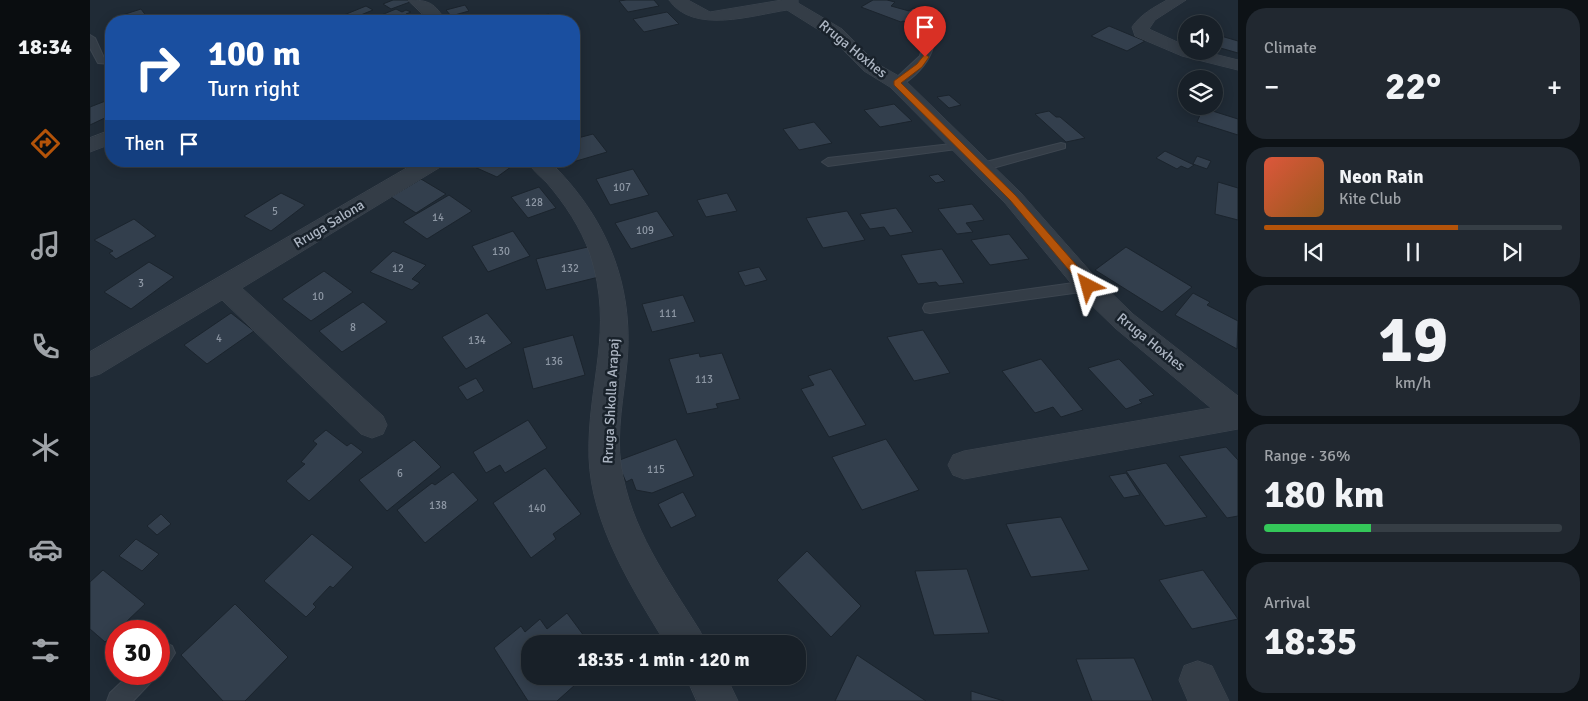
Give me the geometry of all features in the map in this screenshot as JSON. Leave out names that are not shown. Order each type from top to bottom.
[{"type":"street","points":[[416,0],[424,4],[433,15]]},
{"type":"street","points":[[677,0],[698,14],[710,17],[790,2]]},
{"type":"street","points":[[1178,0],[1149,17],[1140,26],[1141,32],[1180,50],[1212,60],[1238,65]]},
{"type":"street","name":"Rruga Hoxhes","points":[[790,2],[836,33],[870,67],[897,83],[1013,198],[1088,286],[1124,321],[1238,415]]},
{"type":"street","points":[[90,146],[105,139]]},
{"type":"street","name":"Rruga Salona","points":[[90,366],[425,167]]},
{"type":"street","name":"Rruga Shkolla Arapaj","points":[[543,167],[580,210],[598,240],[609,277],[615,321],[605,462],[615,511],[633,556],[681,635]]},
{"type":"street","points":[[224,286],[372,425]]},
{"type":"street","name":"Rruga Hoxhes","points":[[964,465],[1238,415]]},
{"type":"street","points":[[710,685],[718,701]]},
{"type":"lane","points":[[897,83],[920,65],[930,48],[930,31]]},
{"type":"lane","points":[[90,38],[100,61],[105,61]]},
{"type":"lane","points":[[828,162],[960,146]]},
{"type":"lane","points":[[982,167],[1061,146]]},
{"type":"lane","points":[[930,308],[1088,286]]},
{"type":"lane","points":[[118,701],[134,685]]},
{"type":"building","points":[[393,0],[407,0],[410,2],[391,9],[383,4]]},
{"type":"building","points":[[654,0],[659,6],[628,12],[619,1]]},
{"type":"building","points":[[873,0],[887,0],[895,2],[891,6],[909,11],[913,8],[934,15],[920,26],[901,22],[861,7]]},
{"type":"building","points":[[465,5],[469,11],[450,15],[446,10]]},
{"type":"building","points":[[366,6],[373,10],[361,15],[344,15]]},
{"type":"building","points":[[141,9],[146,15],[122,15]]},
{"type":"building","points":[[396,9],[402,12],[406,10],[411,12],[406,14],[408,15],[381,15]]},
{"type":"building","points":[[667,12],[679,24],[644,32],[633,19]]},
{"type":"building","points":[[1109,26],[1145,41],[1127,51],[1091,36]]},
{"type":"building","points":[[1223,37],[1238,41],[1238,53],[1223,49]]},
{"type":"building","points":[[949,95],[961,105],[949,108],[937,97]]},
{"type":"building","points":[[105,101],[105,118],[90,125],[90,107]]},
{"type":"building","points":[[894,104],[912,121],[880,127],[864,110]]},
{"type":"building","points":[[1049,111],[1056,117],[1060,117],[1085,138],[1066,142],[1035,114]]},
{"type":"building","points":[[1223,114],[1238,119],[1238,135],[1197,122],[1200,115]]},
{"type":"building","points":[[814,122],[832,143],[799,150],[783,129]]},
{"type":"building","points":[[593,134],[607,152],[580,160],[580,137]]},
{"type":"building","points":[[1165,151],[1194,165],[1188,169],[1181,166],[1177,169],[1156,158]]},
{"type":"building","points":[[1197,156],[1211,161],[1207,169],[1193,164]]},
{"type":"building","points":[[474,167],[511,167],[497,177]]},
{"type":"building","points":[[633,169],[649,195],[610,205],[596,179]]},
{"type":"building","points":[[938,174],[945,181],[936,183],[929,176]]},
{"type":"building","points":[[421,179],[446,194],[416,213],[391,197]]},
{"type":"building","points":[[1218,182],[1238,188],[1238,220],[1215,214]]},
{"type":"building","points":[[539,187],[556,208],[528,218],[511,197]]},
{"type":"building","points":[[281,193],[305,205],[271,231],[244,216]]},
{"type":"building","points":[[727,193],[737,211],[706,217],[697,200]]},
{"type":"building","points":[[449,195],[472,211],[427,239],[403,222]]},
{"type":"building","points":[[972,204],[984,220],[966,223],[973,232],[957,234],[938,209]]},
{"type":"building","points":[[896,208],[913,232],[890,236],[884,227],[870,229],[860,214]]},
{"type":"building","points":[[657,211],[674,236],[631,249],[615,223]]},
{"type":"building","points":[[847,211],[865,240],[823,248],[806,218]]},
{"type":"building","points":[[134,219],[156,236],[116,259],[109,253],[113,251],[94,240]]},
{"type":"building","points":[[513,231],[530,256],[488,272],[472,246]]},
{"type":"building","points":[[1009,234],[1029,259],[990,265],[971,240]]},
{"type":"building","points":[[592,246],[603,276],[546,290],[536,259]]},
{"type":"building","points":[[1126,247],[1192,287],[1162,312],[1095,270]]},
{"type":"building","points":[[942,249],[964,283],[939,286],[936,282],[918,284],[901,255]]},
{"type":"building","points":[[393,251],[426,265],[412,279],[420,283],[412,290],[370,272]]},
{"type":"building","points":[[149,262],[174,277],[131,309],[104,292]]},
{"type":"building","points":[[759,267],[767,280],[745,286],[738,272]]},
{"type":"building","points":[[324,271],[353,292],[311,321],[282,299]]},
{"type":"building","points":[[1193,293],[1210,302],[1207,305],[1238,321],[1237,349],[1175,315]]},
{"type":"building","points":[[683,295],[695,322],[652,332],[642,304]]},
{"type":"building","points":[[363,302],[387,322],[342,352],[319,331]]},
{"type":"building","points":[[231,313],[254,331],[207,364],[184,345]]},
{"type":"building","points":[[487,313],[512,343],[466,369],[442,337]]},
{"type":"building","points":[[923,330],[950,373],[914,381],[887,337]]},
{"type":"building","points":[[573,335],[585,375],[533,389],[523,348]]},
{"type":"building","points":[[699,353],[700,357],[722,353],[740,399],[716,404],[718,408],[687,414],[669,359]]},
{"type":"building","points":[[1041,359],[1083,410],[1061,417],[1053,407],[1035,413],[1002,371]]},
{"type":"building","points":[[1119,359],[1154,395],[1139,400],[1142,403],[1126,409],[1088,368]]},
{"type":"building","points":[[831,369],[866,425],[829,437],[801,389],[814,385],[808,376]]},
{"type":"building","points":[[476,378],[484,391],[467,400],[458,387]]},
{"type":"building","points":[[528,420],[547,448],[505,473],[500,465],[486,473],[473,452]]},
{"type":"building","points":[[326,430],[347,446],[351,443],[363,452],[309,501],[286,481],[305,464],[301,462],[317,444],[313,441]]},
{"type":"building","points":[[676,439],[694,476],[652,493],[636,490],[632,479],[626,482],[617,461]]},
{"type":"building","points":[[886,439],[919,490],[862,510],[832,457]]},
{"type":"building","points":[[414,440],[441,467],[387,511],[359,480]]},
{"type":"building","points":[[1226,447],[1238,460],[1238,516],[1227,518],[1179,456]]},
{"type":"building","points":[[1166,463],[1207,517],[1165,526],[1126,471]]},
{"type":"building","points":[[545,468],[581,514],[553,534],[556,539],[531,558],[493,503]]},
{"type":"building","points":[[453,472],[478,500],[425,543],[397,510],[432,483],[435,485]]},
{"type":"building","points":[[1126,473],[1140,495],[1124,498],[1109,476]]},
{"type":"building","points":[[683,492],[696,516],[671,528],[658,504]]},
{"type":"building","points":[[161,514],[171,524],[157,535],[147,526]]},
{"type":"building","points":[[1061,517],[1089,570],[1031,577],[1006,524]]},
{"type":"building","points":[[312,534],[353,567],[333,588],[330,586],[313,604],[316,607],[306,617],[264,581]]},
{"type":"building","points":[[136,539],[159,554],[142,571],[119,556]]},
{"type":"building","points":[[807,551],[861,606],[831,637],[777,580]]},
{"type":"building","points":[[967,569],[989,633],[934,635],[915,571]]},
{"type":"building","points":[[103,570],[145,604],[128,620],[105,620],[105,642],[90,629],[90,582]]},
{"type":"building","points":[[1203,570],[1238,619],[1192,629],[1159,580]]},
{"type":"building","points":[[235,604],[288,657],[245,701],[223,701],[181,655]]},
{"type":"building","points":[[567,613],[583,635],[521,635],[521,685],[575,685],[557,701],[528,701],[494,648],[521,626],[525,632],[540,619],[547,629]]},
{"type":"building","points":[[857,655],[926,701],[835,701]]},
{"type":"building","points":[[1134,658],[1153,701],[1092,701],[1076,659]]},
{"type":"building","points":[[971,691],[1004,701],[971,701]]},
{"type":"route","points":[[925,57],[920,65],[897,83],[1013,198],[1088,286]]}]
